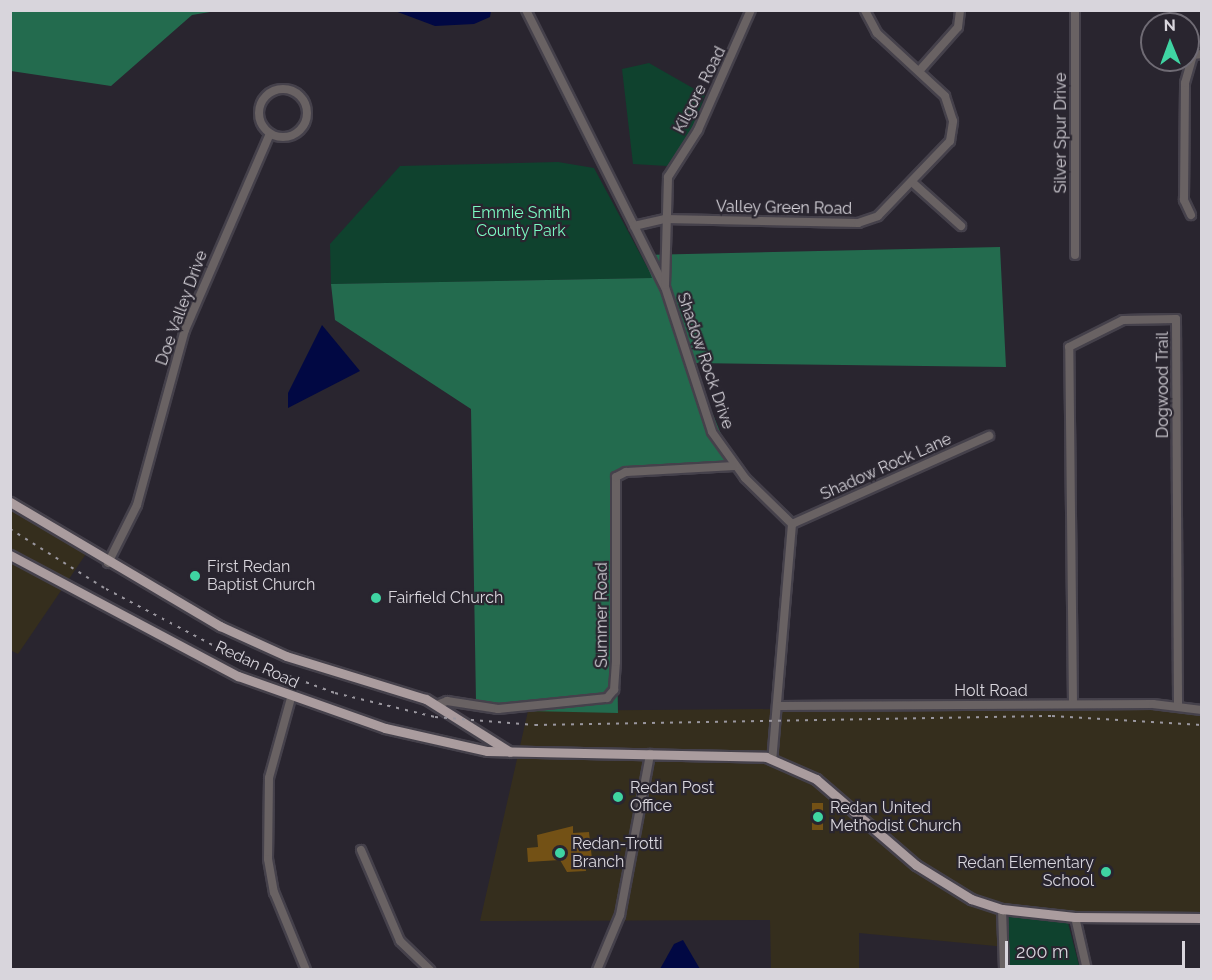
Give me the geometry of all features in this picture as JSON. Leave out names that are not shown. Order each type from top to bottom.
[{"type":"main road","points":[[10,502],[108,562],[253,642],[437,705],[510,752]]},
{"type":"main road","name":"Redan Road","points":[[10,555],[291,698],[439,743],[510,752],[745,753],[772,760],[816,779],[941,884],[1002,909],[1075,917],[1202,918]]},
{"type":"street","name":"Shadow Rock Drive","points":[[526,10],[665,287],[712,432],[735,465],[792,524]]},
{"type":"street","name":"Kilgore Road","points":[[665,287],[665,219],[668,177],[698,130],[751,10]]},
{"type":"street","name":"Valley Green Road","points":[[634,226],[665,219],[858,223],[878,216],[912,182],[953,132],[951,107],[920,70],[877,33],[865,10]]},
{"type":"street","points":[[920,70],[958,27],[960,10]]},
{"type":"street","name":"Silver Spur Drive","points":[[1075,10],[1075,255]]},
{"type":"street","points":[[1191,215],[1184,200],[1185,83],[1193,55],[1202,54]]},
{"type":"street","points":[[282,89],[297,93],[306,106],[305,124],[285,137],[270,134],[258,116],[262,100],[282,89]]},
{"type":"street","name":"Doe Valley Drive","points":[[108,562],[137,505],[185,330],[270,134]]},
{"type":"street","points":[[912,182],[961,226]]},
{"type":"street","name":"Dogwood Trail","points":[[1073,704],[1069,347],[1124,320],[1176,319],[1178,707]]},
{"type":"street","name":"Shadow Rock Lane","points":[[792,524],[989,436]]},
{"type":"street","name":"Summer Road","points":[[437,705],[447,701],[498,709],[607,698],[614,690],[616,662],[616,477],[626,472],[735,465]]},
{"type":"street","points":[[772,760],[780,706],[792,524]]},
{"type":"street","points":[[291,698],[269,778],[268,859],[274,892],[306,969]]},
{"type":"street","name":"Holt Road","points":[[780,706],[1073,704],[1178,707],[1202,710]]},
{"type":"street","points":[[597,969],[620,915],[650,754]]},
{"type":"street","points":[[361,850],[400,941],[430,969]]},
{"type":"street","points":[[1002,909],[1004,969]]},
{"type":"street","points":[[1075,917],[1087,969]]},
{"type":"shaded area","points":[[395,11],[491,11],[490,17],[474,24],[435,26]]},
{"type":"shaded area","points":[[322,325],[360,371],[288,408],[288,393]]},
{"type":"shaded area","points":[[10,501],[90,548],[18,654],[10,650]]},
{"type":"shaded area","points":[[1154,706],[1201,713],[1201,924],[1069,923],[1006,915],[1006,947],[859,933],[859,969],[771,970],[770,920],[480,921],[528,711]]},
{"type":"shaded area","points":[[683,940],[700,969],[660,969],[674,944]]},
{"type":"green space","points":[[11,10],[216,11],[192,15],[111,86],[11,71]]},
{"type":"green space","points":[[649,63],[705,95],[693,129],[667,166],[633,164],[622,69]]},
{"type":"green space","name":"Emmie Smith County Park","points":[[558,162],[594,168],[653,278],[331,284],[330,244],[400,166]]},
{"type":"green space","points":[[1000,247],[1006,367],[692,363],[736,471],[614,473],[618,713],[528,711],[476,702],[471,409],[335,320],[331,284],[652,278],[643,255]]},
{"type":"green space","points":[[1005,915],[1068,923],[1080,969],[1007,969]]},
{"type":"building","name":"Redan United Methodist Church","points":[[812,803],[823,803],[823,830],[812,830]]},
{"type":"building","name":"Redan-Trotti Branch","points":[[573,826],[573,833],[589,832],[592,859],[585,859],[586,871],[567,872],[560,860],[528,862],[527,848],[538,847],[537,835]]},
{"type":"railway","points":[[10,529],[106,589],[230,654],[335,693],[435,717],[535,725],[1052,716],[1202,725]]},
{"type":"place","name":"First Redan Baptist Church","points":[[195,576]]},
{"type":"place","name":"Fairfield Church","points":[[376,598]]},
{"type":"place","name":"Redan Post Office","points":[[618,797]]},
{"type":"place","name":"Redan United Methodist Church","points":[[818,817]]},
{"type":"place","name":"Redan-Trotti Branch","points":[[560,853]]},
{"type":"place","name":"Redan Elementary School","points":[[1106,872]]}]
